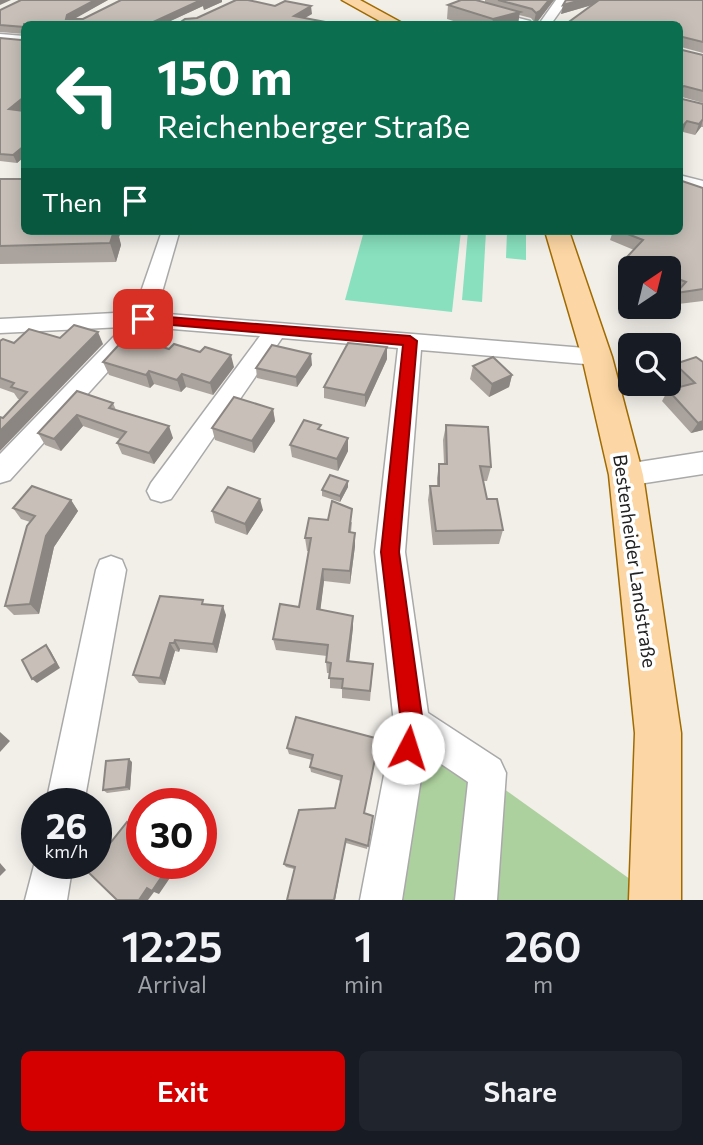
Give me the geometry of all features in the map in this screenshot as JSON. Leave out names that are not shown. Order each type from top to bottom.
[{"type":"main road","points":[[349,0],[390,21]]},
{"type":"main road","name":"Bestenheider Landstraße","points":[[558,235],[597,357],[626,475],[658,733],[655,900]]},
{"type":"street","points":[[547,21],[562,0]]},
{"type":"street","points":[[468,7],[516,21]]},
{"type":"street","points":[[0,38],[21,40]]},
{"type":"street","points":[[683,181],[703,187]]},
{"type":"street","points":[[0,472],[143,319],[169,235]]},
{"type":"street","points":[[0,326],[143,319],[597,357]]},
{"type":"street","points":[[161,491],[276,330]]},
{"type":"street","points":[[381,900],[412,723],[390,552],[410,341]]},
{"type":"street","points":[[626,475],[703,463]]},
{"type":"street","points":[[68,788],[111,570]]},
{"type":"street","points":[[412,723],[487,774],[477,900]]},
{"type":"street","points":[[46,900],[50,879]]},
{"type":"green space","points":[[363,235],[461,235],[452,312],[345,300]]},
{"type":"green space","points":[[468,235],[486,235],[482,302],[462,300]]},
{"type":"green space","points":[[507,235],[526,235],[526,260],[506,258]]},
{"type":"green space","points":[[412,723],[655,897],[655,900],[381,900]]},
{"type":"building","points":[[21,0],[95,0],[67,15],[66,19],[83,19],[121,0],[201,0],[156,21],[21,21],[21,27],[0,25],[0,10]]},
{"type":"building","points":[[236,0],[248,0],[275,6],[285,1],[311,6],[294,16],[320,21],[182,21],[197,18]]},
{"type":"building","points":[[461,0],[476,0],[520,12],[493,19],[448,5]]},
{"type":"building","points":[[498,0],[549,0],[536,13],[532,9]]},
{"type":"building","points":[[566,0],[581,0],[563,5]]},
{"type":"building","points":[[599,0],[703,0],[703,42],[683,37],[683,21],[570,21]]},
{"type":"building","points":[[0,38],[21,40],[21,99],[9,109],[21,111],[21,148],[13,155],[0,154]]},
{"type":"building","points":[[683,50],[703,55],[703,91],[684,86]]},
{"type":"building","points":[[683,99],[703,104],[703,119],[699,124],[687,121],[683,126]]},
{"type":"building","points":[[0,179],[21,179],[21,235],[113,235],[110,243],[0,246]]},
{"type":"building","points":[[683,181],[703,188],[703,289],[681,292],[686,282],[681,280],[681,256],[628,256],[643,240],[630,235],[683,235]]},
{"type":"building","points":[[74,325],[98,332],[0,431],[0,417],[3,418],[27,392],[11,387],[14,383],[0,378],[0,341],[3,339],[14,343],[29,329],[60,338]]},
{"type":"building","points":[[127,336],[169,349],[174,344],[200,352],[205,347],[231,355],[210,383],[182,374],[177,380],[149,371],[146,375],[103,362]]},
{"type":"building","points":[[348,343],[387,347],[365,395],[324,387]]},
{"type":"building","points":[[272,345],[311,354],[296,377],[256,368]]},
{"type":"building","points":[[493,357],[512,375],[492,384],[473,366]]},
{"type":"building","points":[[696,357],[703,362],[703,421],[698,423],[673,396],[681,396],[681,387],[695,383],[681,370],[681,362]]},
{"type":"building","points":[[77,391],[113,403],[109,408],[169,426],[149,453],[117,443],[126,432],[77,415],[54,439],[38,433]]},
{"type":"building","points":[[234,397],[273,409],[252,441],[212,428]]},
{"type":"building","points":[[304,420],[321,425],[318,429],[348,438],[337,459],[290,445]]},
{"type":"building","points":[[446,425],[488,427],[491,467],[480,466],[487,499],[497,499],[503,530],[436,531],[430,486],[439,486],[439,464],[447,464]]},
{"type":"building","points":[[330,475],[348,481],[340,496],[322,490]]},
{"type":"building","points":[[32,486],[71,500],[46,536],[30,604],[5,606],[27,526],[35,516],[13,508]]},
{"type":"building","points":[[228,487],[260,499],[245,524],[212,511]]},
{"type":"building","points":[[332,501],[352,509],[349,532],[355,533],[350,571],[323,569],[317,609],[353,616],[347,661],[373,664],[370,691],[342,688],[343,679],[329,678],[331,663],[326,662],[328,645],[273,639],[280,604],[299,607],[311,538],[305,538],[309,518],[328,520]]},
{"type":"building","points":[[160,596],[203,600],[202,604],[223,606],[213,644],[175,640],[170,643],[160,678],[133,675]]},
{"type":"building","points":[[46,645],[56,663],[32,679],[22,660]]},
{"type":"building","points":[[296,717],[379,739],[364,813],[373,816],[368,846],[346,839],[334,900],[287,900],[295,867],[284,864],[299,810],[335,808],[342,776],[310,767],[313,755],[287,748]]},
{"type":"building","points":[[129,759],[126,787],[103,788],[106,761]]},
{"type":"building","points":[[126,823],[126,879],[160,879],[152,891],[147,888],[139,900],[117,900],[95,879],[112,879],[112,841]]},
{"type":"route","points":[[143,319],[410,341],[390,552],[412,723],[408,748]]}]
